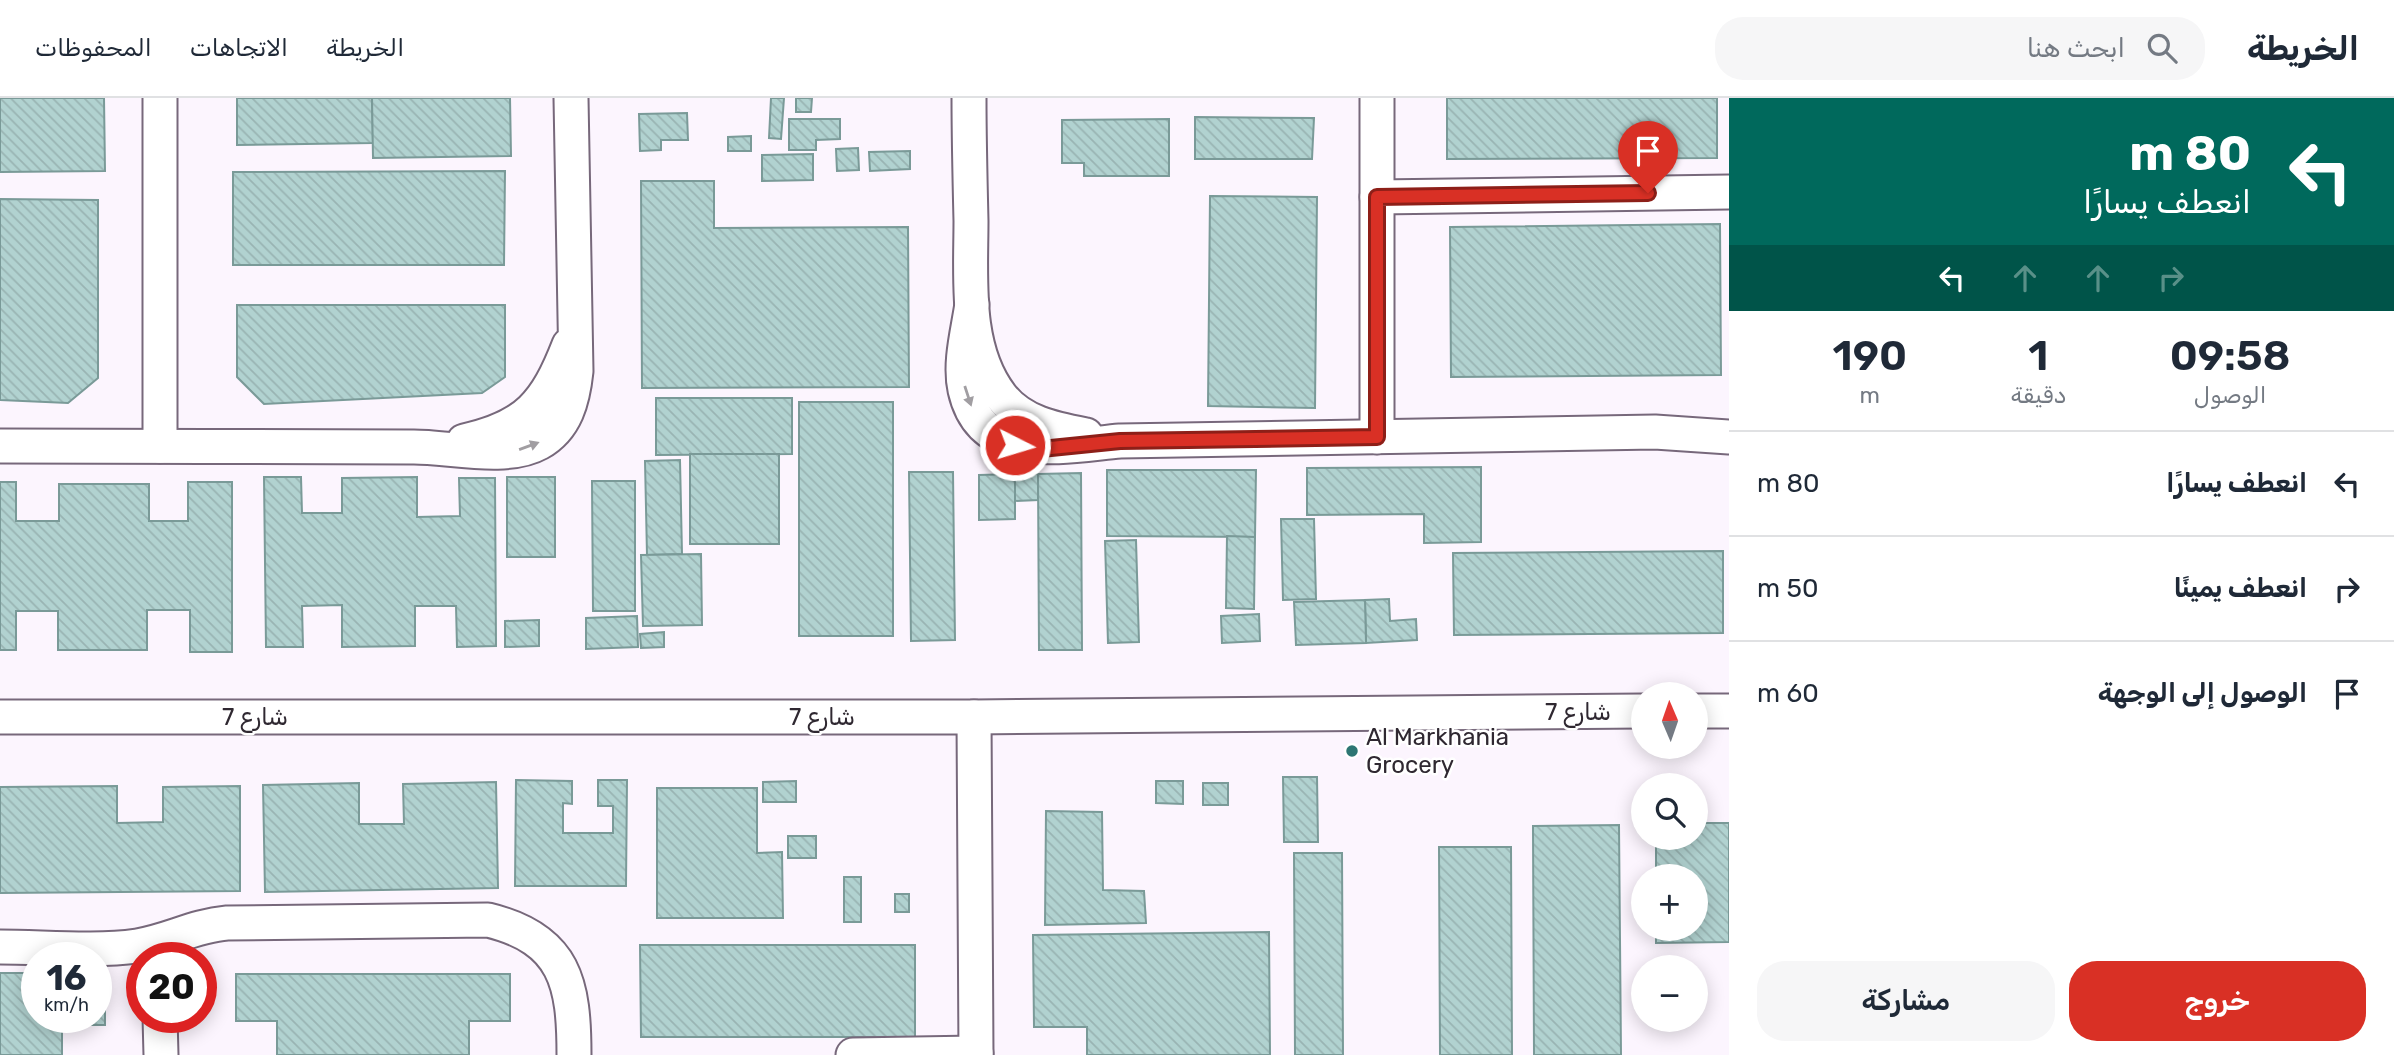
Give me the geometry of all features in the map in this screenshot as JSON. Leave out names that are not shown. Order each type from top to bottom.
[{"type":"street","points":[[160,98],[160,446]]},
{"type":"street","points":[[0,446],[438,447],[512,452],[539,443],[561,425],[573,400],[576,372],[571,98]]},
{"type":"street","points":[[969,98],[972,304],[964,363],[965,389],[975,414],[992,433],[1015,445],[1041,449],[1120,441],[1655,432],[1729,437]]},
{"type":"street","points":[[1377,98],[1377,437]]},
{"type":"street","points":[[1377,197],[1729,192]]},
{"type":"street","points":[[1655,432],[1718,417],[1729,411]]},
{"type":"street","points":[[1708,711],[1729,711]]},
{"type":"street","name":"شارع 7","points":[[0,717],[974,717],[1631,712]]},
{"type":"street","points":[[853,1055],[976,1054],[974,717]]},
{"type":"street","points":[[173,942],[203,925],[227,923],[459,919],[488,920],[516,927],[540,942],[558,964],[570,990],[574,1055]]},
{"type":"street","points":[[0,947],[126,947]]},
{"type":"street","points":[[160,1033],[161,1055]]},
{"type":"building","points":[[0,98],[104,98],[105,171],[0,172]]},
{"type":"building","points":[[237,98],[372,98],[373,143],[237,145]]},
{"type":"building","points":[[372,98],[510,98],[511,156],[373,158]]},
{"type":"building","points":[[771,98],[784,98],[781,139],[769,138]]},
{"type":"building","points":[[796,98],[812,98],[811,112],[796,112]]},
{"type":"building","points":[[1447,98],[1717,98],[1717,158],[1447,159]]},
{"type":"building","points":[[687,113],[688,140],[661,140],[661,150],[640,151],[639,114]]},
{"type":"building","points":[[1195,117],[1314,118],[1312,159],[1195,159]]},
{"type":"building","points":[[789,119],[840,119],[840,139],[816,140],[816,150],[789,150]]},
{"type":"building","points":[[1169,119],[1169,176],[1084,176],[1084,163],[1062,163],[1062,120]]},
{"type":"building","points":[[751,136],[751,151],[728,151],[728,137]]},
{"type":"building","points":[[858,148],[859,170],[837,171],[836,149]]},
{"type":"building","points":[[910,151],[910,169],[870,171],[869,152]]},
{"type":"building","points":[[813,154],[813,180],[762,181],[762,155]]},
{"type":"building","points":[[505,171],[504,265],[233,265],[233,172]]},
{"type":"building","points":[[641,181],[714,181],[714,228],[908,227],[909,387],[642,388]]},
{"type":"building","points":[[1210,196],[1317,197],[1315,408],[1208,406]]},
{"type":"building","points":[[0,199],[98,200],[98,378],[68,403],[0,400]]},
{"type":"building","points":[[1720,224],[1721,375],[1451,377],[1450,227]]},
{"type":"building","points":[[237,305],[505,305],[505,377],[482,393],[264,404],[237,377]]},
{"type":"building","points":[[656,398],[792,398],[792,454],[656,455]]},
{"type":"building","points":[[799,402],[893,402],[893,636],[799,636]]},
{"type":"building","points":[[690,454],[779,454],[779,544],[690,544]]},
{"type":"building","points":[[680,460],[682,554],[647,555],[645,461]]},
{"type":"building","points":[[1481,467],[1481,542],[1424,543],[1424,514],[1307,515],[1307,468]]},
{"type":"building","points":[[1107,470],[1256,470],[1255,537],[1107,536]]},
{"type":"building","points":[[909,472],[953,472],[955,640],[911,641]]},
{"type":"building","points":[[1081,473],[1082,650],[1039,650],[1038,474]]},
{"type":"building","points":[[1015,474],[1038,474],[1038,500],[1015,501]]},
{"type":"building","points":[[1015,474],[1015,519],[979,520],[979,475]]},
{"type":"building","points":[[264,477],[301,477],[302,513],[342,513],[342,478],[417,477],[417,517],[460,516],[459,478],[495,478],[496,646],[457,647],[456,606],[415,606],[415,646],[342,647],[342,605],[302,606],[303,647],[266,647]]},
{"type":"building","points":[[507,477],[555,477],[555,557],[507,557]]},
{"type":"building","points":[[592,481],[635,481],[635,611],[593,611]]},
{"type":"building","points":[[0,482],[16,482],[16,521],[59,521],[59,484],[149,484],[149,521],[188,521],[188,482],[232,482],[232,652],[190,652],[190,610],[147,610],[147,650],[58,650],[58,611],[16,611],[16,650],[0,650]]},
{"type":"building","points":[[1281,519],[1314,519],[1316,599],[1283,600]]},
{"type":"building","points":[[1227,536],[1255,537],[1254,609],[1226,608]]},
{"type":"building","points":[[1136,540],[1139,642],[1108,643],[1105,541]]},
{"type":"building","points":[[1723,551],[1723,633],[1454,635],[1453,553]]},
{"type":"building","points":[[701,554],[702,625],[643,626],[641,555]]},
{"type":"building","points":[[1389,599],[1390,621],[1416,619],[1417,640],[1366,643],[1365,600]]},
{"type":"building","points":[[1365,600],[1366,643],[1296,645],[1294,602]]},
{"type":"building","points":[[1259,614],[1260,641],[1222,643],[1221,616]]},
{"type":"building","points":[[637,616],[638,647],[586,649],[586,618]]},
{"type":"building","points":[[539,620],[539,646],[505,647],[505,621]]},
{"type":"building","points":[[664,632],[664,647],[641,648],[640,634]]},
{"type":"building","points":[[1283,777],[1317,777],[1318,842],[1284,842]]},
{"type":"building","points":[[516,780],[572,781],[572,804],[563,803],[563,833],[613,833],[613,806],[598,806],[598,780],[627,780],[626,886],[515,886]]},
{"type":"building","points":[[796,781],[796,802],[763,802],[763,782]]},
{"type":"building","points":[[1156,781],[1183,781],[1183,804],[1156,803]]},
{"type":"building","points":[[496,782],[498,888],[265,892],[263,785],[359,783],[359,824],[404,824],[403,784]]},
{"type":"building","points":[[1203,783],[1228,783],[1228,805],[1203,805]]},
{"type":"building","points":[[117,786],[117,823],[163,822],[163,787],[240,786],[240,891],[0,893],[0,787]]},
{"type":"building","points":[[657,788],[757,788],[757,853],[782,852],[783,918],[657,918]]},
{"type":"building","points":[[1046,811],[1102,812],[1103,890],[1144,891],[1146,923],[1045,925]]},
{"type":"building","points":[[1708,823],[1729,823],[1729,942],[1656,943],[1708,941],[1708,864],[1656,864],[1656,850],[1708,850]]},
{"type":"building","points":[[1619,825],[1621,1055],[1534,1055],[1533,826]]},
{"type":"building","points":[[788,836],[816,836],[816,858],[788,858]]},
{"type":"building","points":[[1439,847],[1511,847],[1512,1055],[1440,1055]]},
{"type":"building","points":[[1294,853],[1342,853],[1343,1055],[1295,1055]]},
{"type":"building","points":[[844,877],[861,877],[861,922],[844,922]]},
{"type":"building","points":[[895,894],[909,894],[909,912],[895,912]]},
{"type":"building","points":[[1269,932],[1270,1055],[1087,1055],[1087,1027],[1034,1027],[1033,935]]},
{"type":"building","points":[[640,945],[915,945],[915,1037],[641,1037]]},
{"type":"building","points":[[0,973],[21,973],[21,1033],[62,1033],[62,1055],[0,1055]]},
{"type":"building","points":[[236,974],[510,974],[510,1021],[469,1021],[469,1055],[277,1055],[277,1021],[236,1021]]},
{"type":"place","name":"Al Markhania Grocery","points":[[1352,751]]},
{"type":"route","points":[[1015,445],[1041,449],[1120,441],[1377,437],[1377,197],[1648,193]]}]
